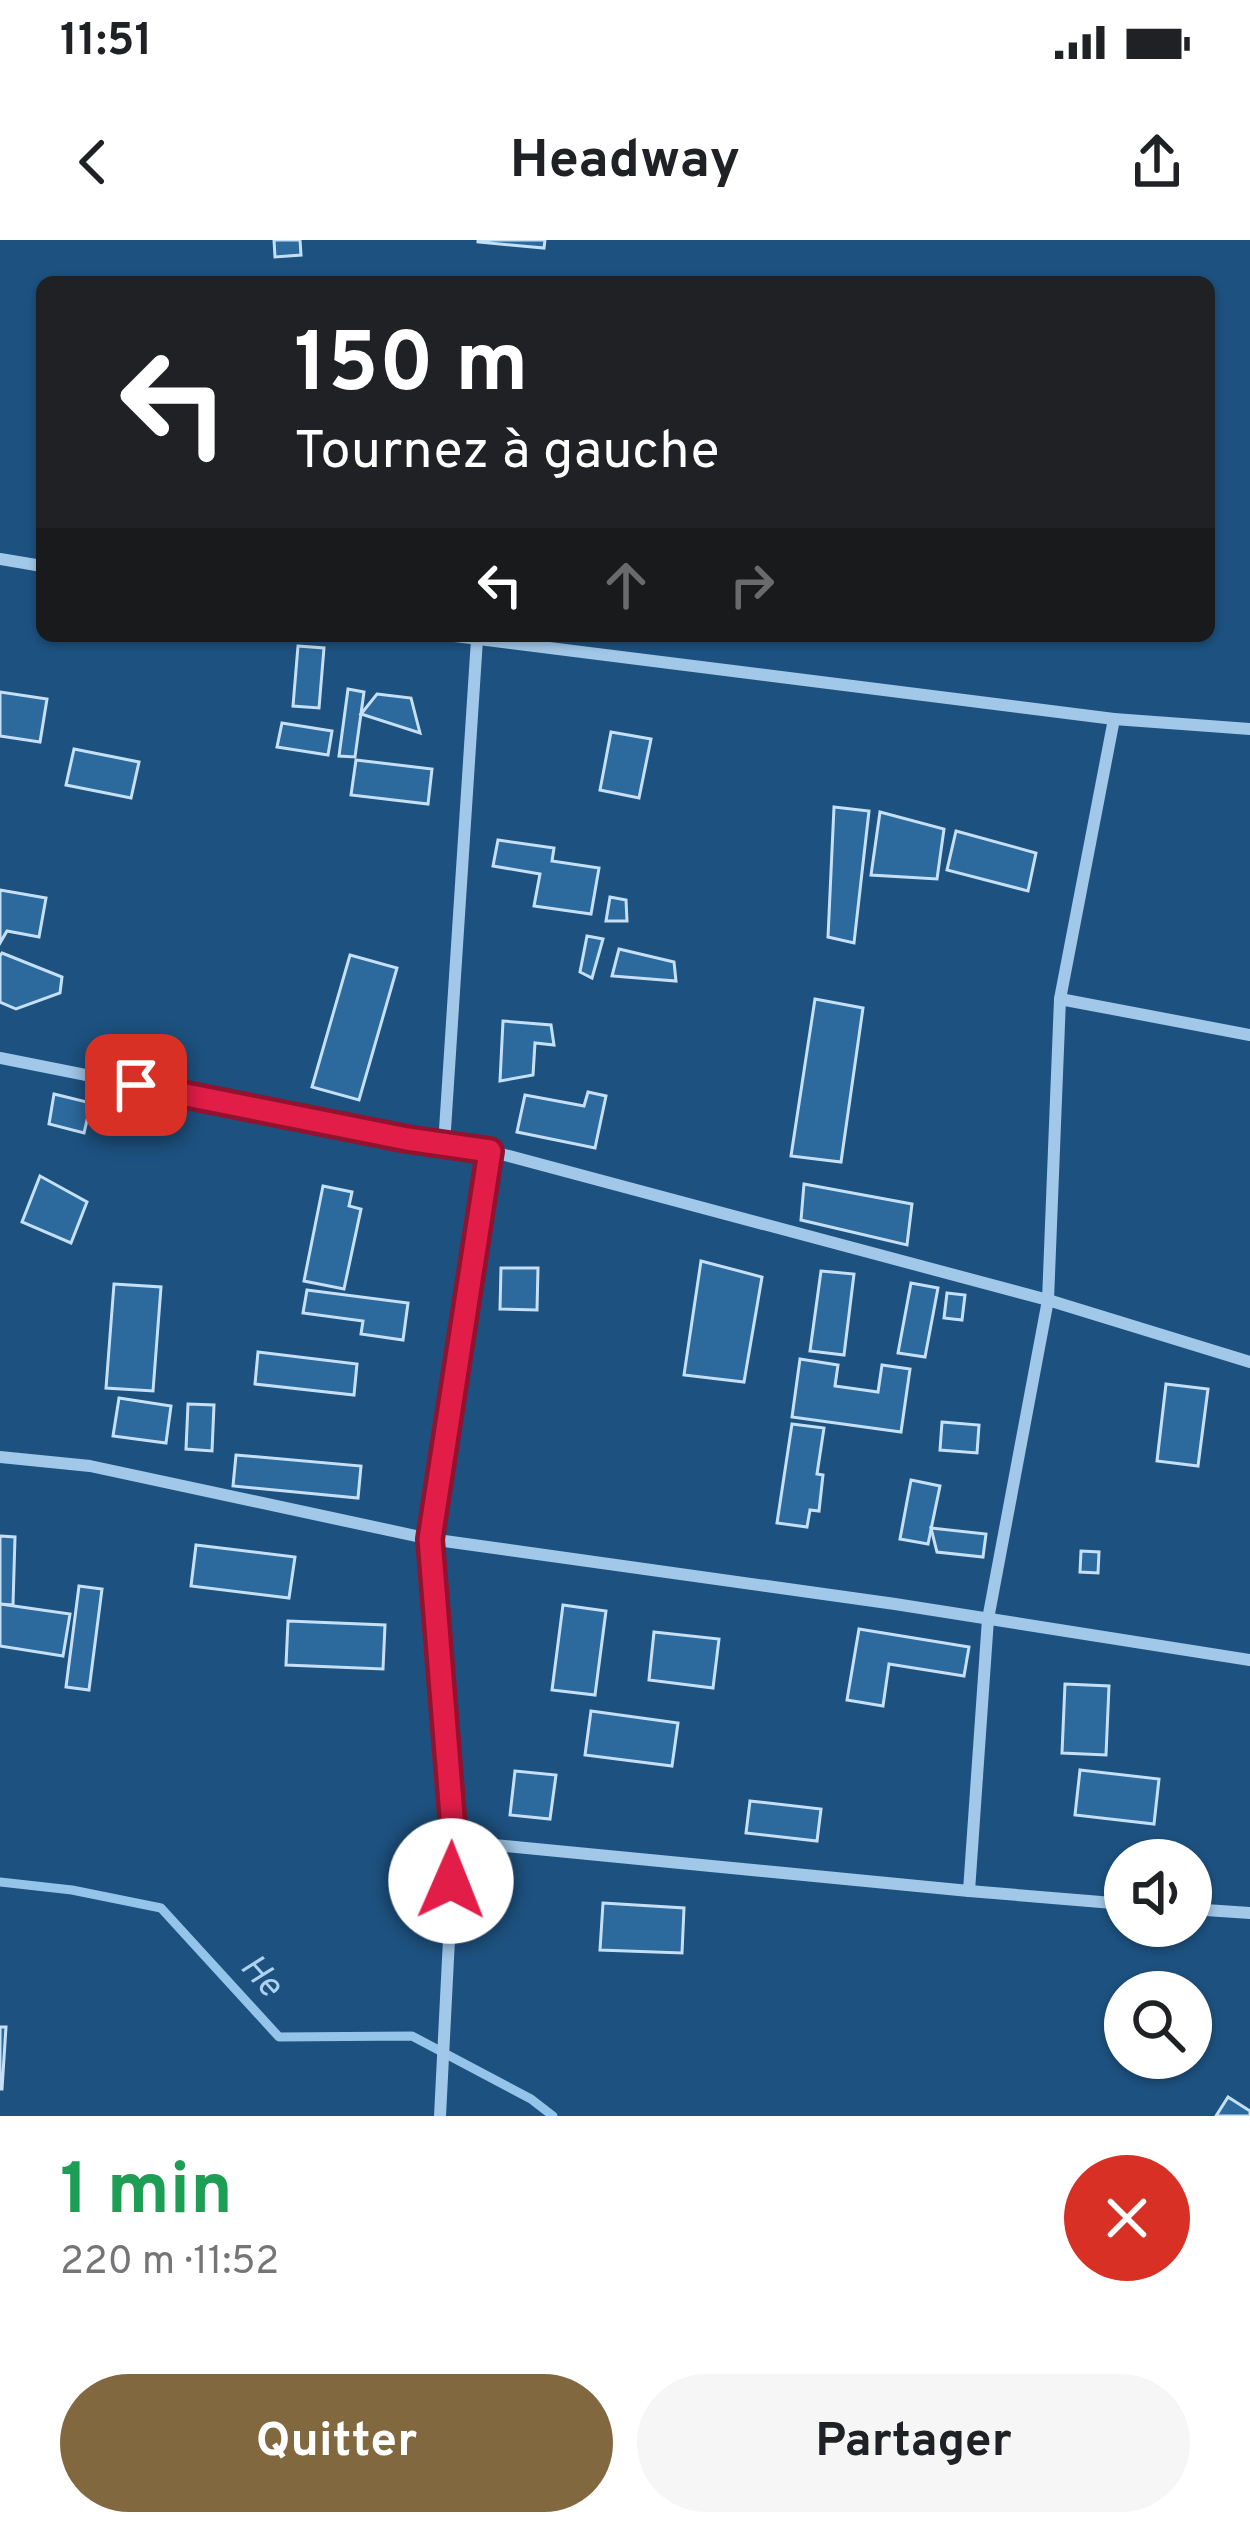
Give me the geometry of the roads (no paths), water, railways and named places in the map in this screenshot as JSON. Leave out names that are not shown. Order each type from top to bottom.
[{"type":"street","points":[[0,559],[36,565]]},
{"type":"street","points":[[444,1145],[477,642]]},
{"type":"street","points":[[501,642],[1114,719],[1250,730]]},
{"type":"street","points":[[969,1891],[988,1618],[1048,1300],[1060,999],[1114,719]]},
{"type":"street","points":[[1060,999],[1250,1035]]},
{"type":"street","points":[[0,1058],[490,1151],[1048,1300],[1250,1362]]},
{"type":"street","points":[[441,2111],[454,1841],[430,1539],[490,1151]]},
{"type":"street","points":[[0,1457],[90,1466],[430,1539],[1250,1660]]},
{"type":"street","points":[[454,1841],[1104,1902]]},
{"type":"street","points":[[1212,1910],[1250,1913]]},
{"type":"waterway","name":"He","points":[[0,1882],[161,1908],[279,2037],[412,2036],[531,2099],[553,2116]]}]
